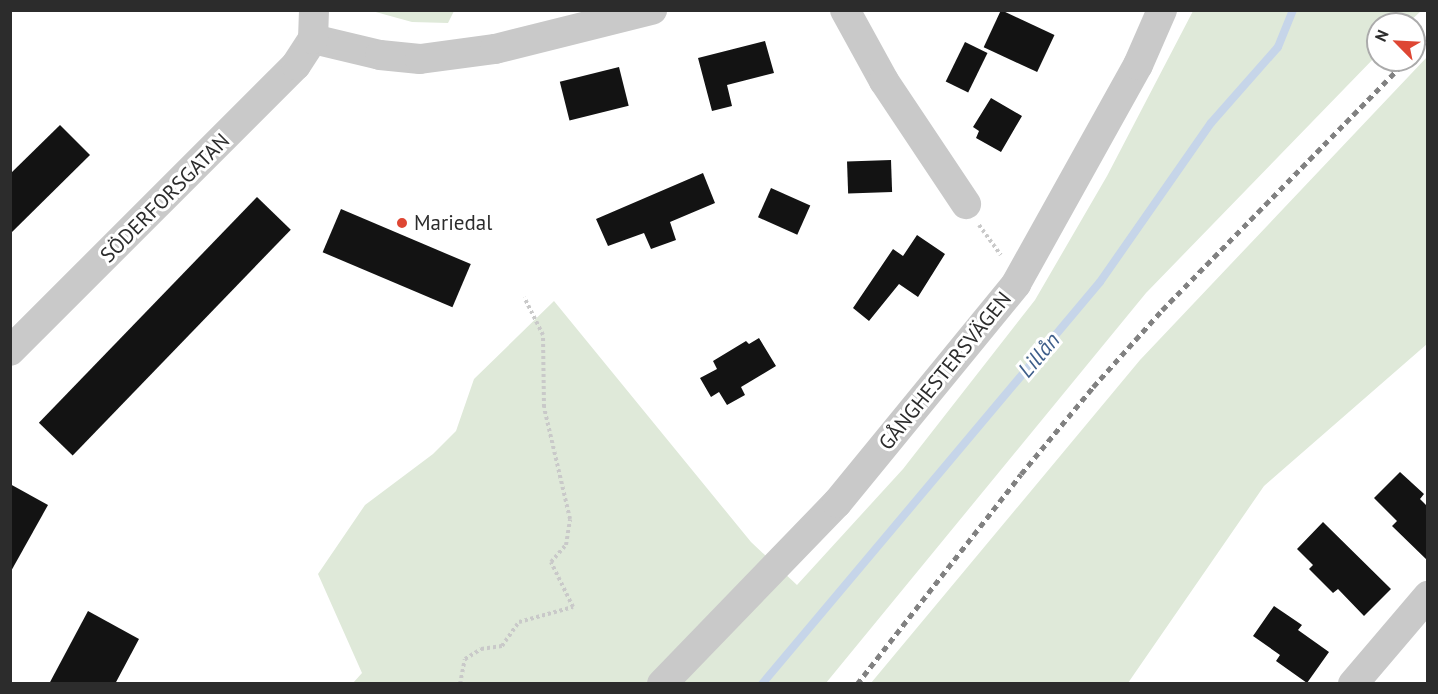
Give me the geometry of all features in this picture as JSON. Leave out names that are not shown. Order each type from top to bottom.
[{"type":"street","points":[[314,25],[380,55],[420,59],[495,49],[652,10]]},
{"type":"street","points":[[845,10],[884,81],[966,204]]},
{"type":"street","name":"GÅNGHESTERSVÄGEN","points":[[662,684],[837,503],[1016,284],[1138,65],[1162,10]]},
{"type":"street","name":"SÖDERFORSGATAN","points":[[10,351],[259,105],[296,65],[314,25]]},
{"type":"street","points":[[1353,684],[1428,596]]},
{"type":"path","points":[[993,245],[1001,256]]},
{"type":"path","points":[[994,266],[1008,246]]},
{"type":"path","points":[[460,684],[465,659],[481,649],[502,646],[519,622],[573,607],[551,562],[566,545],[570,519],[543,407],[543,335],[524,297]]},
{"type":"green space","points":[[372,11],[454,11],[448,23],[412,22]]},
{"type":"green space","points":[[1193,11],[1421,11],[1366,12],[1366,66],[1146,293],[826,683],[353,683],[362,673],[318,574],[365,505],[433,454],[456,431],[474,379],[554,301],[751,542],[797,585],[903,469],[1035,300],[1107,176]]},
{"type":"green space","points":[[1426,58],[1427,344],[1264,486],[1128,683],[871,683],[1140,360],[1413,72],[1426,72]]},
{"type":"building","points":[[1001,10],[1054,35],[1037,72],[984,47]]},
{"type":"building","points":[[765,41],[774,73],[727,85],[732,106],[712,111],[698,58]]},
{"type":"building","points":[[965,42],[987,53],[968,93],[946,82]]},
{"type":"building","points":[[619,67],[629,106],[569,121],[560,82]]},
{"type":"building","points":[[991,98],[1022,116],[1001,152],[976,138],[979,131],[973,127]]},
{"type":"building","points":[[60,125],[90,155],[10,234],[10,174]]},
{"type":"building","points":[[891,160],[892,192],[848,194],[847,162]]},
{"type":"building","points":[[703,173],[715,203],[670,222],[676,240],[651,249],[644,233],[608,246],[596,219]]},
{"type":"building","points":[[771,188],[810,205],[797,235],[758,217]]},
{"type":"building","points":[[257,197],[291,230],[73,456],[39,423]]},
{"type":"building","points":[[341,209],[471,264],[452,307],[323,252]]},
{"type":"building","points":[[917,235],[945,254],[918,297],[899,284],[869,321],[853,308],[893,249],[903,256]]},
{"type":"building","points":[[759,338],[776,366],[741,387],[745,395],[727,405],[719,392],[711,397],[700,378],[717,369],[713,361],[746,341],[749,344]]},
{"type":"building","points":[[1400,472],[1424,494],[1420,499],[1428,507],[1428,561],[1392,526],[1397,521],[1374,498]]},
{"type":"building","points":[[10,484],[48,505],[10,573]]},
{"type":"building","points":[[1323,522],[1391,589],[1364,616],[1338,589],[1333,593],[1309,569],[1313,565],[1297,549]]},
{"type":"building","points":[[1274,606],[1302,625],[1298,630],[1329,652],[1307,683],[1276,661],[1280,655],[1253,636]]},
{"type":"building","points":[[88,611],[139,639],[115,684],[49,684]]},
{"type":"waterway","name":"Lillån","points":[[762,684],[1100,282],[1211,123],[1278,47],[1293,10]]},
{"type":"railway","points":[[857,684],[1021,474],[1093,387],[1162,310],[1395,72]]},
{"type":"place","name":"Mariedal","points":[[402,223]]}]
